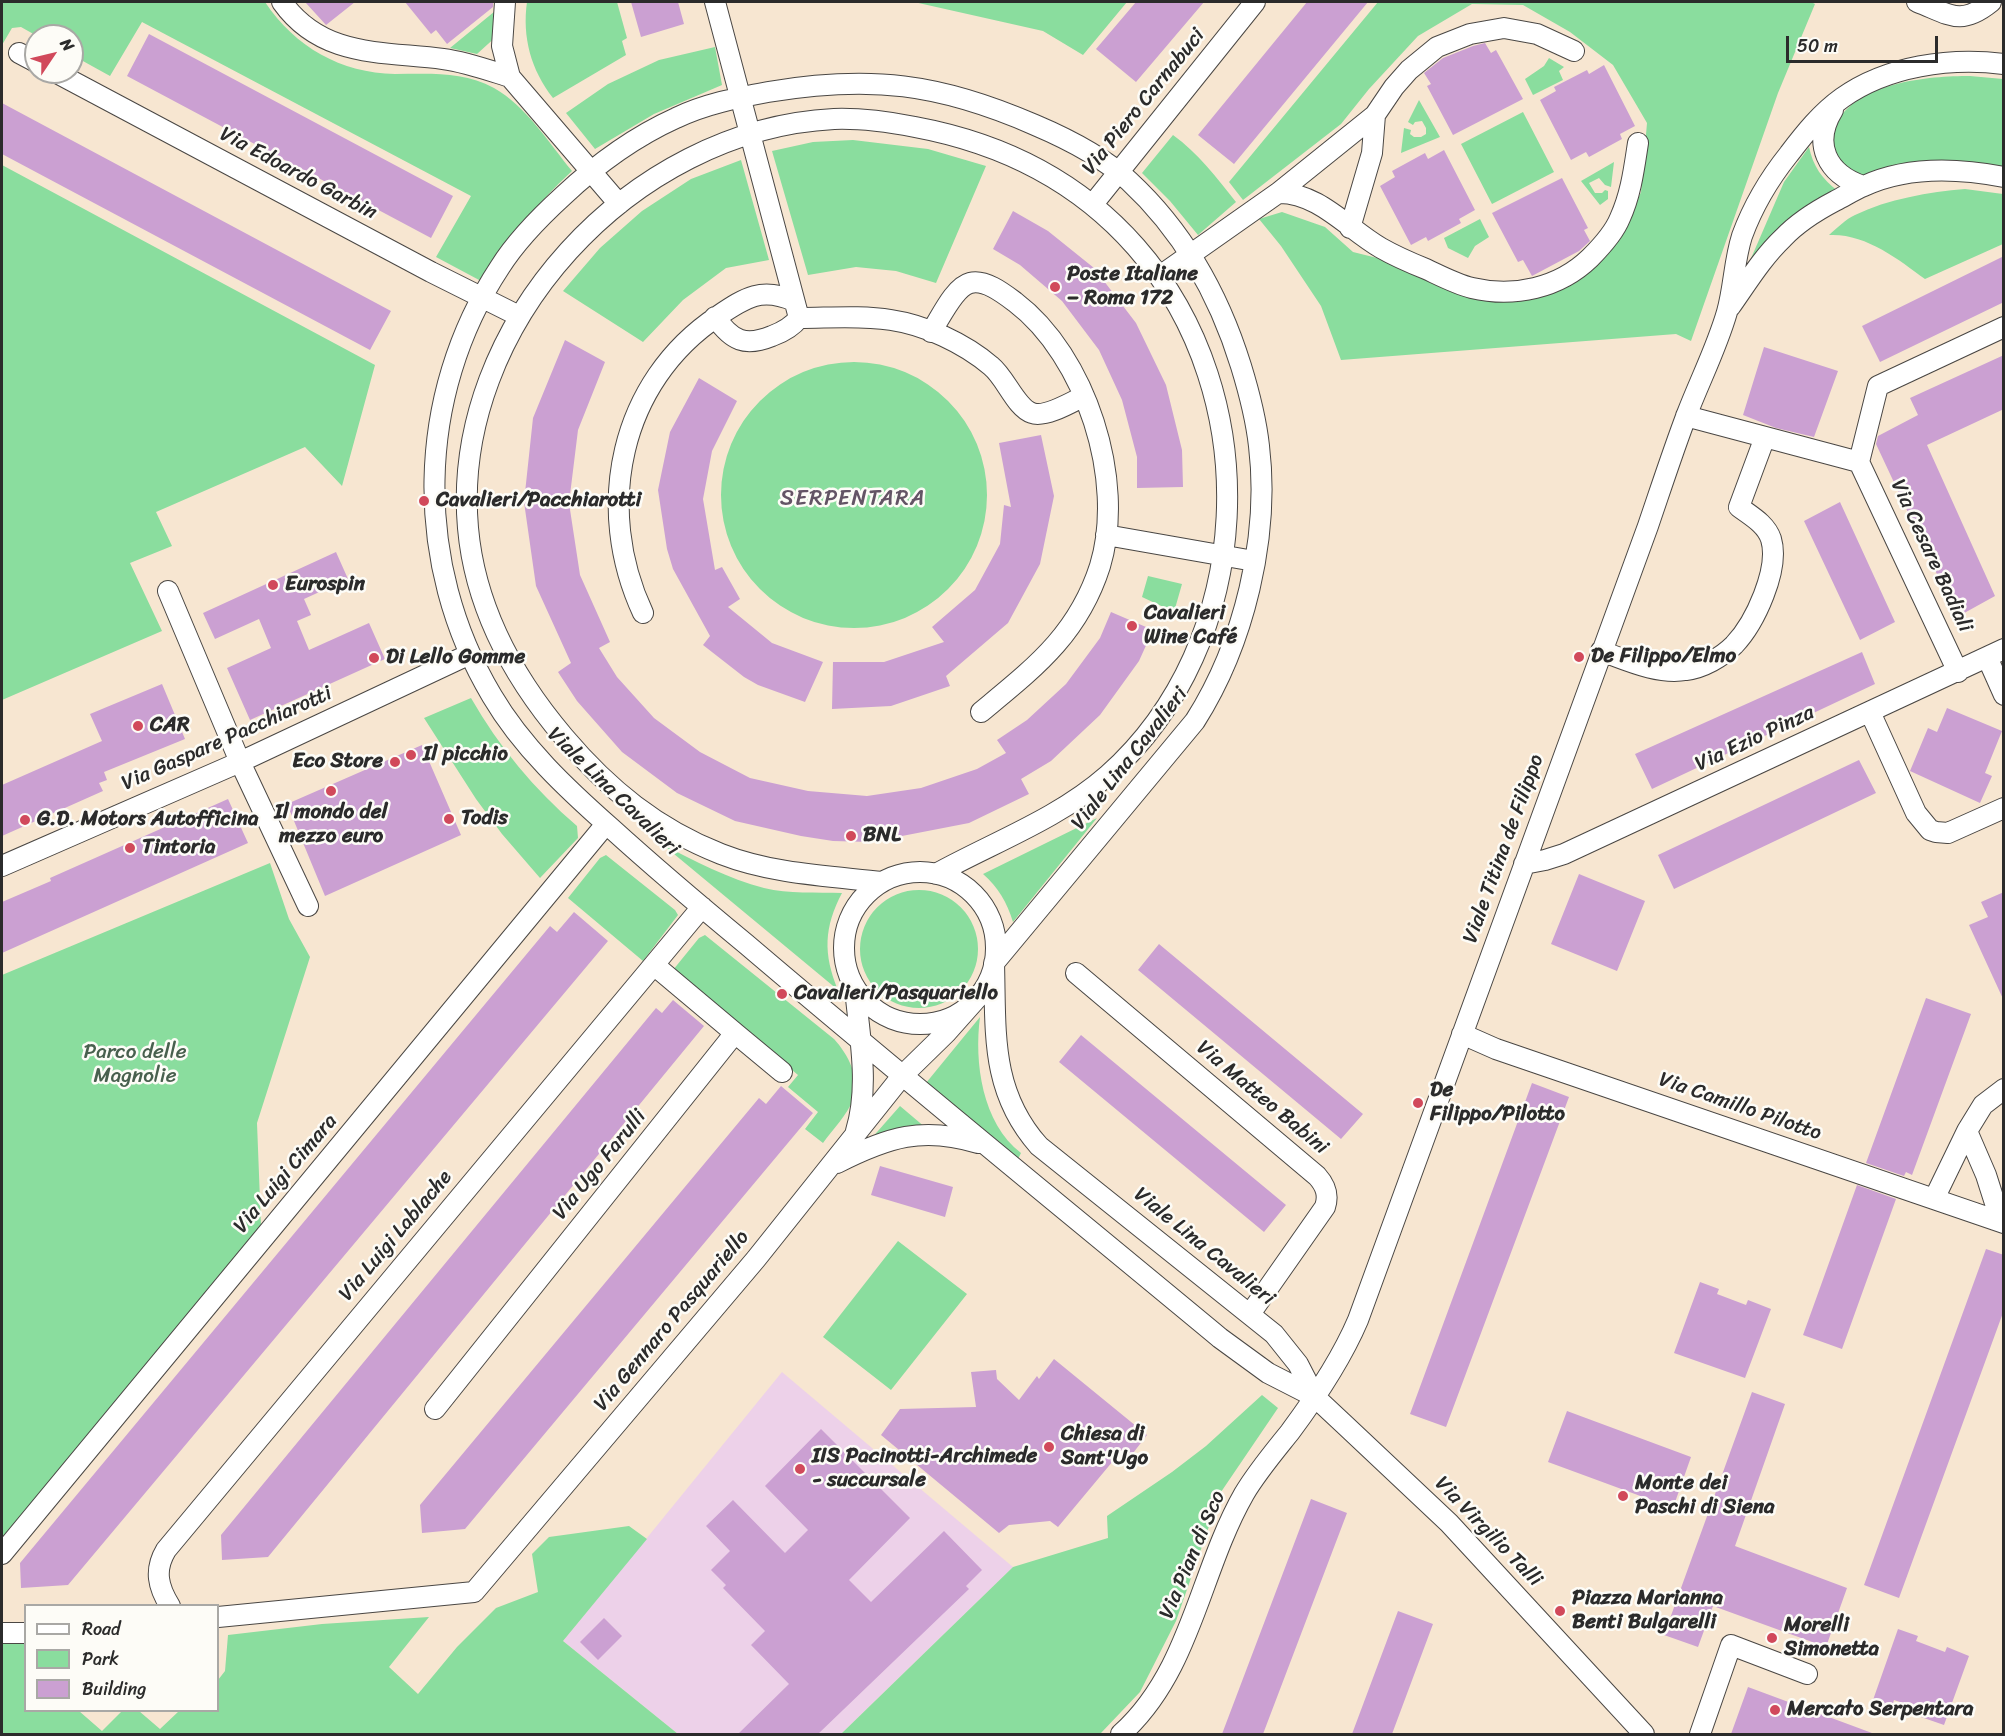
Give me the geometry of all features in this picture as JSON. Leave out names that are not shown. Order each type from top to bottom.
[{"type":"street","points":[[282,2],[303,26],[335,44],[374,52],[459,62],[510,77]]},
{"type":"street","points":[[506,2],[502,46],[510,77],[619,204]]},
{"type":"street","points":[[714,2],[796,309],[783,332],[757,342],[746,343],[729,333],[716,317]]},
{"type":"street","name":"Via Piero Carnabuci","points":[[1093,204],[1255,2]]},
{"type":"street","points":[[1917,2],[1960,18],[1974,14],[1991,2]]},
{"type":"street","points":[[1160,276],[1278,193],[1376,115],[1394,87],[1417,61],[1437,47],[1470,34],[1492,29],[1517,29],[1536,34],[1574,51]]},
{"type":"street","name":"Viale Titina de Filippo","points":[[1315,1397],[1358,1320],[1686,416],[1727,312],[1739,245],[1757,201],[1798,141],[1841,98],[1870,82],[1903,71],[1955,62],[2004,63]]},
{"type":"street","name":"Viale Lina Cavalieri","points":[[848,83],[896,84],[932,90],[1013,115],[1092,154],[1119,172],[1162,215],[1192,255],[1214,296],[1242,370],[1259,442],[1261,487],[1258,532],[1254,561],[1239,626],[1228,660],[1212,693],[1176,746],[994,963],[995,1034],[1000,1071],[1009,1101],[1029,1135],[1047,1153],[1274,1334],[1289,1351],[1315,1397],[1275,1377],[1250,1361],[902,1076],[606,824],[548,768],[512,726],[492,696],[470,654],[444,578],[436,532],[434,494],[436,438],[453,365],[471,318],[497,271],[513,248],[545,213],[591,171],[633,141],[667,122],[710,104],[739,97],[795,87],[848,83]]},
{"type":"street","name":"Via Edoardo Garbin","points":[[78,84],[431,272],[519,316]]},
{"type":"street","points":[[1841,98],[1825,126],[1823,139],[1825,152],[1840,175],[1863,186]]},
{"type":"street","points":[[1350,228],[1372,153],[1376,115]]},
{"type":"street","name":"Viale Lina Cavalieri","points":[[882,882],[777,869],[731,858],[673,831],[633,806],[583,759],[528,690],[501,645],[477,581],[467,525],[468,468],[475,425],[484,391],[500,352],[519,316],[573,247],[619,204],[687,160],[750,135],[826,120],[875,121],[926,129],[980,144],[1045,172],[1093,204],[1120,230],[1160,276],[1197,344],[1218,404],[1228,468],[1228,508],[1223,555],[1212,608],[1193,659],[1177,691],[1144,739],[1106,777],[1060,810],[936,874]]},
{"type":"street","points":[[1278,193],[1307,198],[1350,228],[1395,255],[1472,287],[1499,291],[1538,288],[1567,276],[1583,264],[1602,246],[1617,225],[1632,184],[1638,143]]},
{"type":"street","name":"Viale Titina de Filippo","points":[[1727,312],[1756,270],[1784,236],[1816,211],[1863,186],[1892,177],[1926,171],[1947,170],[2004,177]]},
{"type":"street","points":[[931,332],[953,296],[964,285],[976,282],[991,287],[1021,307],[1048,334],[1069,364],[1084,396],[1097,433],[1104,465],[1106,535],[1100,566],[1089,595],[1068,630],[1042,661],[981,712]]},
{"type":"street","points":[[643,613],[630,582],[619,528],[618,495],[622,459],[636,414],[656,379],[683,345],[716,317],[743,300],[762,294],[777,294],[796,309],[892,320],[931,332],[964,348],[988,364],[1002,377],[1022,407],[1034,414],[1047,413],[1084,396]]},
{"type":"street","points":[[1686,416],[1859,462],[1878,386],[2004,327]]},
{"type":"street","points":[[1601,651],[1663,670],[1682,671],[1713,660],[1725,653],[1738,639],[1757,607],[1773,562],[1773,547],[1769,534],[1760,523],[1739,507],[1765,437]]},
{"type":"street","name":"Via Cesare Badiali","points":[[1859,462],[1958,672]]},
{"type":"street","points":[[1106,535],[1254,561]]},
{"type":"street","points":[[444,578],[477,581]]},
{"type":"street","points":[[168,591],[240,762],[308,906]]},
{"type":"street","points":[[1995,653],[2004,695]]},
{"type":"street","name":"Via Ezio Pinza","points":[[1524,864],[1564,854],[1995,653]]},
{"type":"street","name":"Via Gaspare Pacchiarotti","points":[[2,866],[240,762],[470,654]]},
{"type":"street","points":[[1870,712],[1916,813],[1930,830],[1948,833],[2004,808]]},
{"type":"street","name":"Via Luigi Cimara","points":[[2,1554],[606,824]]},
{"type":"street","points":[[908,873],[936,874],[963,885],[984,907],[994,934],[994,963],[991,975],[978,997],[968,1007],[949,1018],[928,1024],[900,1022],[874,1009],[855,988],[844,959],[846,929],[859,902],[882,882],[908,873]]},
{"type":"street","name":"Via Luigi Lablache","points":[[169,1604],[161,1591],[158,1573],[159,1564],[166,1550],[702,907]]},
{"type":"street","points":[[654,965],[782,1072]]},
{"type":"street","name":"Via Matteo Babini","points":[[1076,973],[1317,1176],[1325,1186],[1327,1196],[1325,1208],[1250,1314]]},
{"type":"street","points":[[854,1136],[862,1095],[855,988]]},
{"type":"street","name":"Via Gennaro Pasquariello","points":[[219,1617],[474,1592],[756,1259],[902,1076],[946,1033],[978,997]]},
{"type":"street","name":"Via Ugo Farulli","points":[[435,1409],[735,1033]]},
{"type":"street","name":"Via Camillo Pilotto","points":[[1462,1034],[1496,1049],[2002,1222]]},
{"type":"street","points":[[1934,1199],[1967,1131],[1983,1105],[2004,1089]]},
{"type":"street","points":[[1967,1131],[1986,1175],[2002,1222]]},
{"type":"street","points":[[832,1165],[871,1147],[907,1136],[943,1134],[986,1145]]},
{"type":"street","name":"Via Pian di Sco","points":[[1121,1734],[1147,1707],[1164,1682],[1175,1660],[1226,1530],[1244,1495],[1315,1397]]},
{"type":"street","name":"Via Virgilio Talli","points":[[1315,1397],[1449,1523],[1644,1734]]},
{"type":"street","points":[[2,1633],[24,1633]]},
{"type":"street","points":[[1701,1734],[1731,1645],[1807,1674]]},
{"type":"shaded area","name":"IIS Pacinotti-Archimede - succursale","points":[[782,1372],[1013,1567],[841,1734],[678,1734],[563,1641]]},
{"type":"green space","points":[[2,2],[265,2],[290,32],[305,44],[338,63],[375,72],[458,76],[494,88],[527,115],[572,171],[523,223],[481,281],[436,257],[471,196],[142,22],[110,76],[84,62],[84,24],[24,24],[24,29],[12,28],[2,45]]},
{"type":"green space","points":[[527,2],[617,2],[627,38],[622,41],[626,55],[553,98],[539,76],[530,53],[526,28]]},
{"type":"green space","points":[[914,2],[1127,2],[1083,55],[1043,31]]},
{"type":"green space","points":[[1378,2],[1811,2],[1815,4],[1778,93],[1691,341],[1676,334],[1341,360],[1321,306],[1281,246],[1259,219],[1282,212],[1325,227],[1353,252],[1534,297],[1588,273],[1621,237],[1641,192],[1647,123],[1613,65],[1570,32],[1523,5],[1472,4],[1418,36],[1369,89],[1341,124],[1243,200],[1229,182]]},
{"type":"green space","points":[[500,7],[499,34],[477,54],[450,48]]},
{"type":"green space","points":[[715,47],[722,85],[654,114],[595,149],[566,113],[608,84],[659,60]]},
{"type":"green space","points":[[1549,58],[1564,67],[1559,71],[1563,80],[1533,95],[1525,79],[1544,66]]},
{"type":"green space","points":[[1970,76],[2003,79],[2003,172],[1857,177],[1840,160],[1834,146],[1836,125],[1859,99],[1895,84],[1915,80]]},
{"type":"green space","points":[[1419,100],[1440,137],[1401,153],[1404,128],[1411,130],[1410,134],[1414,137],[1426,134],[1422,121],[1415,122],[1413,125],[1408,122]]},
{"type":"green space","points":[[1523,112],[1554,172],[1492,204],[1461,144]]},
{"type":"green space","points":[[1173,135],[1199,158],[1236,202],[1198,235],[1170,201],[1142,173]]},
{"type":"green space","points":[[853,140],[928,149],[986,166],[936,283],[896,271],[856,267],[808,275],[772,151],[813,142]]},
{"type":"green space","points":[[1809,147],[1819,172],[1838,191],[1746,270],[1784,182]]},
{"type":"green space","points":[[741,160],[769,260],[726,268],[683,300],[643,342],[563,291],[600,248],[642,211],[691,179]]},
{"type":"green space","points":[[1614,162],[1611,187],[1605,185],[1599,178],[1589,183],[1595,193],[1608,191],[1608,199],[1600,205],[1581,181]]},
{"type":"green space","points":[[2,165],[375,365],[342,486],[305,447],[156,512],[172,546],[130,563],[162,631],[2,700]]},
{"type":"green space","points":[[1965,189],[2003,194],[2003,244],[1925,279],[1892,256],[1868,243],[1842,235],[1829,235],[1852,217],[1868,209],[1923,194]]},
{"type":"green space","points":[[1480,219],[1489,237],[1475,246],[1468,258],[1448,248],[1444,238]]},
{"type":"green space","points":[[854,362],[880,365],[905,372],[928,384],[948,401],[965,421],[977,444],[984,469],[987,495],[984,521],[977,546],[965,569],[948,589],[928,606],[905,618],[880,625],[854,628],[828,625],[803,618],[780,606],[760,589],[743,569],[731,546],[724,521],[721,495],[724,469],[731,444],[743,421],[760,401],[780,384],[803,372],[828,365]]},
{"type":"green space","points":[[1148,576],[1182,584],[1174,612],[1142,597]]},
{"type":"green space","points":[[471,698],[493,733],[518,766],[577,826],[578,838],[540,878],[502,834],[476,799],[424,718]]},
{"type":"green space","points":[[1097,818],[1013,922],[1001,895],[983,874]]},
{"type":"green space","points":[[662,844],[725,875],[764,888],[793,892],[842,893],[832,917],[828,941],[830,964],[838,990]]},
{"type":"green space","points":[[606,855],[675,910],[678,915],[643,961],[568,898],[600,858]]},
{"type":"green space","name":"Parco delle Magnolie","points":[[270,863],[289,919],[310,957],[257,1123],[261,1226],[2,1542],[2,975]]},
{"type":"green space","points":[[919,890],[942,894],[961,907],[974,926],[978,949],[974,972],[961,991],[942,1004],[919,1008],[896,1004],[877,991],[864,972],[860,949],[864,926],[877,907],[896,894]]},
{"type":"green space","points":[[705,935],[834,1039],[848,1059],[854,1075],[853,1100],[844,1117],[823,1143],[805,1129],[818,1112],[788,1087],[798,1075],[673,970],[699,938]]},
{"type":"green space","points":[[980,1017],[978,1053],[984,1091],[997,1125],[1021,1153],[1018,1159],[926,1083]]},
{"type":"green space","points":[[900,1106],[926,1128],[870,1140]]},
{"type":"green space","points":[[898,1241],[967,1294],[891,1390],[823,1337]]},
{"type":"green space","points":[[1262,1395],[1278,1408],[1221,1492],[1176,1621],[1140,1692],[1101,1733],[841,1734],[1013,1567],[1108,1538],[1107,1516],[1206,1446]]},
{"type":"green space","points":[[629,1526],[647,1539],[563,1641],[678,1734],[2,1734],[2,1641],[24,1642],[24,1712],[80,1712],[102,1731],[121,1712],[140,1712],[160,1729],[178,1712],[219,1712],[219,1679],[225,1671],[228,1635],[322,1624],[429,1617],[389,1667],[418,1694],[457,1647],[496,1608],[538,1592],[532,1554],[549,1537]]},
{"type":"building","points":[[305,2],[355,2],[326,25]]},
{"type":"building","points":[[405,2],[493,2],[493,7],[447,44],[436,30],[431,34]]},
{"type":"building","points":[[631,2],[678,2],[684,24],[641,37]]},
{"type":"building","points":[[1136,2],[1204,2],[1136,82],[1096,49]]},
{"type":"building","points":[[1307,2],[1368,2],[1234,164],[1198,135]]},
{"type":"building","points":[[149,34],[453,196],[431,238],[127,76]]},
{"type":"building","points":[[1485,43],[1491,53],[1496,50],[1523,99],[1453,135],[1427,86],[1431,84],[1424,73],[1443,58]]},
{"type":"building","points":[[1604,65],[1635,126],[1620,134],[1622,139],[1589,157],[1586,152],[1571,160],[1540,100],[1556,91],[1554,87],[1587,70],[1589,74]]},
{"type":"building","points":[[2,103],[391,311],[370,350],[2,154]]},
{"type":"building","points":[[1444,150],[1475,210],[1459,219],[1461,223],[1428,241],[1426,237],[1411,245],[1380,186],[1395,177],[1392,171],[1425,153],[1428,159]]},
{"type":"building","points":[[1562,178],[1588,228],[1584,230],[1590,241],[1579,251],[1532,276],[1523,260],[1518,262],[1492,213]]},
{"type":"building","points":[[1013,211],[1048,231],[1094,268],[1136,323],[1166,385],[1182,450],[1183,487],[1137,488],[1137,457],[1122,400],[1099,350],[1062,301],[1020,265],[993,249]]},
{"type":"building","points":[[2004,256],[2004,302],[1880,362],[1862,326]]},
{"type":"building","points":[[565,340],[605,362],[578,430],[569,503],[580,575],[610,642],[599,648],[617,677],[654,718],[700,752],[750,778],[808,791],[867,796],[921,788],[977,769],[1006,753],[997,740],[1027,720],[1066,684],[1100,638],[1111,612],[1153,630],[1139,661],[1100,715],[1051,761],[1021,779],[1029,794],[969,823],[871,842],[833,841],[735,821],[677,793],[622,752],[577,701],[558,672],[571,663],[536,586],[524,502],[533,418]]},
{"type":"building","points":[[1764,347],[1838,371],[1814,437],[1776,428],[1743,415]]},
{"type":"building","points":[[2004,355],[2004,409],[1927,445],[1995,596],[1957,617],[1876,444],[1878,436],[1918,415],[1910,398]]},
{"type":"building","points":[[699,378],[737,401],[712,451],[703,499],[715,570],[722,567],[740,599],[728,607],[772,643],[823,662],[805,702],[758,685],[703,645],[710,636],[673,569],[667,549],[658,490],[670,432]]},
{"type":"building","points":[[1041,435],[1054,496],[1040,564],[1008,623],[946,676],[950,686],[891,706],[832,709],[833,662],[884,662],[944,642],[932,627],[975,590],[1000,544],[1004,505],[1011,507],[999,443]]},
{"type":"building","points":[[1840,502],[1895,622],[1860,640],[1804,521]]},
{"type":"building","points":[[336,552],[348,579],[304,599],[311,615],[297,621],[309,650],[369,623],[385,659],[250,720],[227,668],[271,648],[259,619],[215,639],[203,613]]},
{"type":"building","points":[[1862,652],[1875,684],[1652,789],[1635,754]]},
{"type":"building","points":[[162,684],[185,739],[104,772],[107,780],[99,783],[103,791],[2,836],[2,785],[102,741],[90,714]]},
{"type":"building","points":[[1947,708],[2002,731],[1985,773],[1992,776],[1980,803],[1910,771],[1928,728],[1937,732]]},
{"type":"building","points":[[422,745],[461,835],[325,896],[287,804]]},
{"type":"building","points":[[1859,760],[1876,793],[1674,889],[1658,855]]},
{"type":"building","points":[[228,799],[248,843],[2,953],[2,902],[51,881],[50,878]]},
{"type":"building","points":[[1579,874],[1645,901],[1617,971],[1551,944]]},
{"type":"building","points":[[2004,892],[2004,1001],[1969,925],[1988,917],[1981,902]]},
{"type":"building","points":[[574,912],[608,941],[68,1585],[21,1588],[20,1563],[550,926],[557,932]]},
{"type":"building","points":[[1159,944],[1363,1114],[1341,1139],[1138,970]]},
{"type":"building","points":[[1926,998],[1971,1014],[1912,1175],[1906,1172],[1904,1176],[1866,1163]]},
{"type":"building","points":[[673,1000],[704,1026],[268,1557],[222,1560],[221,1535],[656,1008],[662,1013]]},
{"type":"building","points":[[1081,1035],[1286,1205],[1264,1232],[1059,1062]]},
{"type":"building","points":[[1532,1083],[1569,1097],[1446,1427],[1410,1414]]},
{"type":"building","points":[[781,1086],[813,1113],[465,1529],[422,1533],[420,1505],[759,1098],[766,1104]]},
{"type":"building","points":[[880,1166],[953,1187],[945,1217],[871,1195]]},
{"type":"building","points":[[1857,1185],[1896,1199],[1842,1349],[1803,1335]]},
{"type":"building","points":[[1986,1249],[2004,1255],[2004,1310],[1899,1598],[1864,1585]]},
{"type":"building","points":[[1700,1282],[1719,1289],[1717,1294],[1746,1305],[1748,1300],[1771,1309],[1745,1378],[1674,1353]]},
{"type":"building","name":"Chiesa di Sant'Ugo","points":[[1054,1359],[1147,1435],[1130,1457],[1123,1449],[1058,1527],[1050,1521],[1009,1525],[999,1533],[881,1435],[900,1409],[976,1407],[971,1372],[996,1370],[997,1379],[1019,1400],[1037,1376],[1039,1379]]},
{"type":"building","points":[[1752,1392],[1785,1404],[1735,1546],[1847,1588],[1826,1647],[1713,1606],[1698,1647],[1664,1635]]},
{"type":"building","points":[[1567,1411],[1691,1457],[1673,1508],[1548,1462]]},
{"type":"building","name":"IIS Pacinotti-Archimede - succursale","points":[[821,1429],[910,1518],[849,1580],[871,1602],[944,1531],[982,1570],[966,1586],[969,1589],[818,1734],[738,1734],[789,1684],[751,1645],[765,1631],[723,1588],[726,1585],[711,1570],[730,1551],[706,1526],[733,1500],[785,1553],[808,1530],[765,1486]]},
{"type":"building","points":[[1311,1499],[1347,1513],[1263,1734],[1222,1734]]},
{"type":"building","points":[[1398,1611],[1433,1624],[1392,1734],[1352,1734]]},
{"type":"building","points":[[604,1618],[622,1636],[598,1660],[580,1642]]},
{"type":"building","points":[[1898,1629],[1918,1636],[1916,1641],[1945,1652],[1947,1647],[1969,1656],[1944,1725],[1921,1717],[1924,1710],[1894,1700],[1892,1707],[1873,1700]]},
{"type":"building","name":"Mercato Serpentara","points":[[1748,1687],[1872,1733],[1872,1734],[1731,1734]]},
{"type":"place","name":"Poste Italiane – Roma 172","points":[[1055,287]]},
{"type":"place","name":"Cavalieri/Pacchiarotti","points":[[424,501]]},
{"type":"place","name":"Eurospin","points":[[273,585]]},
{"type":"place","name":"Cavalieri Wine Café","points":[[1132,626]]},
{"type":"place","name":"De Filippo/Elmo","points":[[1579,657]]},
{"type":"place","name":"Di Lello Gomme","points":[[374,658]]},
{"type":"place","name":"CAR","points":[[138,726]]},
{"type":"place","name":"Il picchio","points":[[411,755]]},
{"type":"place","name":"Eco Store","points":[[395,762]]},
{"type":"place","name":"Il mondo del mezzo euro","points":[[331,791]]},
{"type":"place","name":"Todis","points":[[449,819]]},
{"type":"place","name":"G.D. Motors Autofficina","points":[[25,820]]},
{"type":"place","name":"BNL","points":[[851,836]]},
{"type":"place","name":"Tintoria","points":[[130,848]]},
{"type":"place","name":"Cavalieri/Pasquariello","points":[[782,994]]},
{"type":"place","name":"De Filippo/Pilotto","points":[[1418,1103]]},
{"type":"place","name":"Chiesa di Sant'Ugo","points":[[1049,1447]]},
{"type":"place","name":"IIS Pacinotti-Archimede - succursale","points":[[800,1469]]},
{"type":"place","name":"Monte dei Paschi di Siena","points":[[1623,1496]]},
{"type":"place","name":"Piazza Marianna Benti Bulgarelli","points":[[1560,1611]]},
{"type":"place","name":"Morelli Simonetta","points":[[1772,1638]]},
{"type":"place","name":"Mercato Serpentara","points":[[1775,1710]]},
{"type":"district","name":"SERPENTARA","points":[[853,499]]}]
